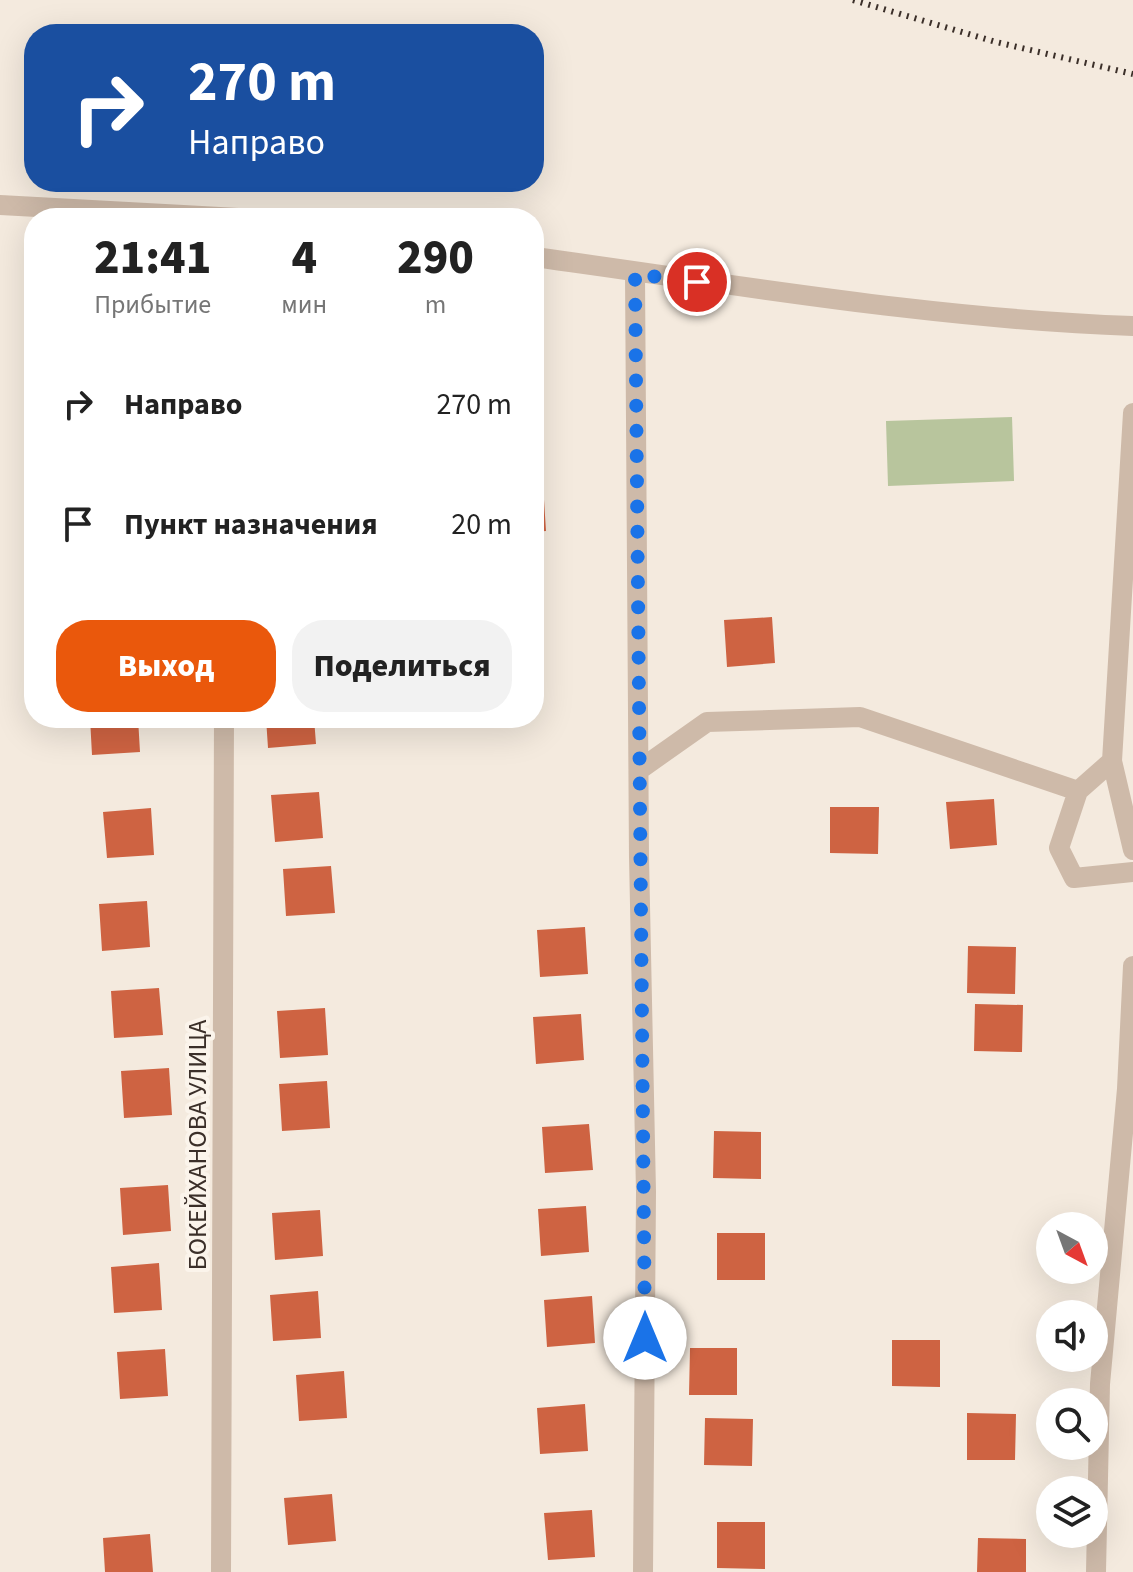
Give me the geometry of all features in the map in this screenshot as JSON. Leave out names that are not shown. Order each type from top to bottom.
[{"type":"street","points":[[0,205],[55,208]]},
{"type":"street","points":[[544,259],[635,274],[1037,323],[1133,326]]},
{"type":"street","points":[[635,274],[646,1192],[643,1572]]},
{"type":"street","points":[[1133,413],[1125,724],[1112,761],[1078,791],[1059,848],[1074,878],[1133,872]]},
{"type":"street","points":[[639,770],[707,722],[860,717],[1078,791]]},
{"type":"street","name":"БОКЕЙХАНОВА УЛИЦА","points":[[221,1572],[224,728]]},
{"type":"street","points":[[1112,761],[1133,850]]},
{"type":"street","points":[[1096,1572],[1100,1384],[1127,1089],[1133,966]]},
{"type":"green space","points":[[1012,417],[1014,481],[888,486],[886,421]]},
{"type":"building","points":[[772,617],[775,663],[727,667],[724,620]]},
{"type":"building","points":[[91,728],[139,728],[140,752],[92,755]]},
{"type":"building","points":[[267,728],[315,728],[316,744],[268,748]]},
{"type":"building","points":[[319,792],[323,838],[275,842],[271,795]]},
{"type":"building","points":[[994,799],[997,845],[950,849],[946,802]]},
{"type":"building","points":[[830,807],[879,807],[878,854],[830,853]]},
{"type":"building","points":[[151,808],[154,855],[107,858],[103,812]]},
{"type":"building","points":[[331,866],[335,913],[286,916],[283,869]]},
{"type":"building","points":[[147,901],[150,947],[102,951],[99,904]]},
{"type":"building","points":[[585,927],[588,974],[540,977],[537,930]]},
{"type":"building","points":[[968,946],[1016,947],[1015,994],[967,993]]},
{"type":"building","points":[[159,988],[163,1035],[114,1038],[111,991]]},
{"type":"building","points":[[975,1004],[1023,1005],[1022,1052],[974,1051]]},
{"type":"building","points":[[325,1008],[328,1055],[280,1058],[277,1011]]},
{"type":"building","points":[[581,1014],[584,1060],[536,1064],[533,1017]]},
{"type":"building","points":[[169,1068],[172,1115],[124,1118],[121,1071]]},
{"type":"building","points":[[327,1081],[330,1128],[282,1131],[279,1084]]},
{"type":"building","points":[[589,1124],[593,1170],[545,1173],[542,1127]]},
{"type":"building","points":[[714,1131],[761,1132],[761,1179],[713,1178]]},
{"type":"building","points":[[168,1185],[171,1231],[123,1235],[120,1188]]},
{"type":"building","points":[[586,1206],[589,1252],[541,1256],[538,1209]]},
{"type":"building","points":[[320,1210],[323,1256],[275,1260],[272,1213]]},
{"type":"building","points":[[717,1233],[765,1233],[765,1280],[717,1280]]},
{"type":"building","points":[[159,1263],[162,1310],[114,1313],[111,1267]]},
{"type":"building","points":[[318,1291],[321,1338],[273,1341],[270,1295]]},
{"type":"building","points":[[592,1296],[595,1343],[547,1347],[544,1300]]},
{"type":"building","points":[[892,1340],[940,1340],[940,1387],[892,1386]]},
{"type":"building","points":[[690,1348],[737,1348],[737,1395],[689,1395]]},
{"type":"building","points":[[165,1349],[168,1396],[120,1399],[117,1352]]},
{"type":"building","points":[[344,1371],[347,1418],[299,1421],[296,1375]]},
{"type":"building","points":[[585,1404],[588,1451],[540,1454],[537,1408]]},
{"type":"building","points":[[967,1413],[1016,1414],[1015,1460],[967,1460]]},
{"type":"building","points":[[705,1418],[753,1419],[752,1466],[704,1465]]},
{"type":"building","points":[[332,1494],[336,1541],[288,1545],[284,1498]]},
{"type":"building","points":[[592,1510],[595,1557],[548,1560],[544,1513]]},
{"type":"building","points":[[717,1522],[765,1522],[765,1569],[717,1568]]},
{"type":"building","points":[[150,1534],[153,1572],[105,1572],[103,1538]]},
{"type":"building","points":[[978,1538],[1026,1539],[1026,1572],[977,1572]]},
{"type":"railway","points":[[853,0],[996,42],[1133,74]]},
{"type":"route","points":[[645,1338],[635,274],[697,282]]}]
